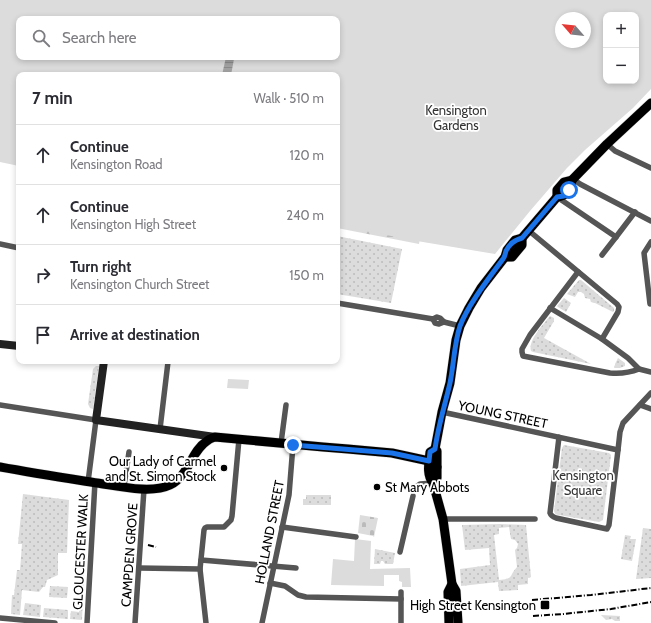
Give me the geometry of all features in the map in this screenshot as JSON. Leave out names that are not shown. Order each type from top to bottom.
[{"type":"main road","points":[[433,483],[437,478],[436,451],[442,412],[450,383],[456,340],[460,326],[469,308],[503,260],[506,251],[515,240],[522,238],[557,197],[557,190],[564,182],[572,180],[607,144],[651,103]]},
{"type":"main road","points":[[0,344],[16,346]]},
{"type":"main road","points":[[104,364],[96,420],[215,437],[392,453],[429,461],[436,467]]},
{"type":"main road","points":[[0,468],[91,482],[144,489],[158,489],[176,481],[189,465],[203,443],[215,437]]},
{"type":"main road","points":[[436,451],[433,458],[429,461],[429,478],[433,483],[443,519],[452,584],[456,591],[458,623]]},
{"type":"main road","points":[[449,623],[448,592],[452,584]]},
{"type":"street","points":[[607,144],[615,151],[651,168]]},
{"type":"street","points":[[572,180],[651,221]]},
{"type":"street","points":[[557,197],[616,237]]},
{"type":"street","points":[[602,255],[635,212]]},
{"type":"street","points":[[528,230],[617,304],[618,312],[602,339]]},
{"type":"street","points":[[650,304],[644,253],[651,242]]},
{"type":"street","points":[[0,244],[16,247]]},
{"type":"street","points":[[578,272],[526,341],[522,349],[523,356],[610,374],[621,374],[639,369]]},
{"type":"street","points":[[340,304],[433,320],[437,317],[444,322],[460,326]]},
{"type":"street","points":[[550,308],[602,339],[628,358],[639,369],[651,372]]},
{"type":"street","points":[[160,429],[168,364]]},
{"type":"street","points":[[618,450],[559,437],[550,513],[552,517],[606,529],[608,528],[609,525],[618,450],[620,432],[623,423],[651,393]]},
{"type":"street","points":[[280,443],[286,404]]},
{"type":"street","points":[[0,405],[96,420]]},
{"type":"street","points":[[640,405],[651,409]]},
{"type":"street","name":"YOUNG STREET","points":[[442,412],[559,437]]},
{"type":"street","name":"GLOUCESTER WALK","points":[[87,623],[91,482],[96,420]]},
{"type":"street","points":[[206,623],[200,569],[205,528],[224,527],[231,520],[239,439]]},
{"type":"street","name":"HOLLAND STREET","points":[[262,623],[289,495],[293,445]]},
{"type":"street","points":[[124,486],[129,452]]},
{"type":"street","points":[[416,488],[420,484],[433,483]]},
{"type":"street","name":"CAMPDEN GROVE","points":[[136,623],[144,489]]},
{"type":"street","points":[[400,552],[413,496]]},
{"type":"street","points":[[443,519],[535,519]]},
{"type":"street","points":[[282,527],[356,537]]},
{"type":"street","points":[[201,560],[296,568]]},
{"type":"street","points":[[139,568],[200,569]]},
{"type":"street","points":[[270,583],[285,586],[298,595],[306,597],[401,599]]},
{"type":"street","points":[[401,592],[401,623]]},
{"type":"street","points":[[0,618],[55,623]]},
{"type":"green space","name":"Kensington Gardens","points":[[0,0],[651,0],[651,89],[633,108],[585,150],[567,168],[495,254],[411,240],[340,226],[340,72],[16,72],[16,165],[0,162]]},
{"type":"green space","points":[[340,225],[420,238],[419,244],[340,229]]},
{"type":"green space","points":[[340,237],[402,249],[391,303],[340,294]]},
{"type":"green space","points":[[579,280],[581,280],[614,308],[614,311],[613,312],[591,302],[590,299],[585,298],[584,294],[581,292],[578,292],[575,297],[567,294]]},
{"type":"green space","points":[[564,298],[571,303],[566,312],[557,306]]},
{"type":"green space","points":[[550,316],[554,318],[554,321],[544,338],[591,364],[531,351],[534,338]]},
{"type":"green space","points":[[618,358],[625,363],[625,366],[614,368],[615,364]]},
{"type":"green space","points":[[96,366],[99,366],[93,409],[90,408],[88,404],[93,369]]},
{"type":"green space","points":[[228,379],[249,380],[248,389],[227,388]]},
{"type":"green space","name":"Kensington Square","points":[[564,445],[609,453],[611,455],[603,520],[599,522],[557,515],[554,512],[562,448]]},
{"type":"green space","points":[[23,494],[69,500],[67,553],[58,553],[58,575],[47,580],[45,587],[43,587],[39,592],[22,590],[20,615],[11,614],[12,595],[14,595],[17,570],[20,570],[22,544],[18,544]]},
{"type":"green space","points":[[306,495],[331,495],[331,505],[303,505],[303,499],[306,499]]},
{"type":"green space","points":[[360,515],[378,518],[374,537],[358,533]]},
{"type":"green space","points":[[462,525],[526,525],[531,577],[528,578],[528,584],[518,585],[518,590],[499,591],[498,582],[461,586],[460,569],[490,565],[489,548],[465,550]],"holes":[[[509,527],[511,539],[515,540],[518,544],[515,550],[517,567],[509,578],[499,580],[494,535],[499,534],[499,528]]]},
{"type":"green space","points":[[643,528],[651,529],[651,578],[636,579]]},
{"type":"green space","points":[[625,535],[631,536],[630,539],[636,539],[632,561],[621,559]]},
{"type":"green space","points":[[355,539],[371,541],[370,569],[410,568],[411,587],[402,587],[402,582],[399,581],[399,575],[384,575],[384,586],[331,585],[333,559],[354,561]]},
{"type":"green space","points":[[375,549],[395,553],[393,564],[385,564],[381,561],[380,564],[374,564]]},
{"type":"green space","points":[[81,574],[84,575],[82,620],[70,619],[71,611],[79,612]]},
{"type":"green space","points":[[50,586],[68,587],[67,598],[49,597]]},
{"type":"green space","points":[[25,603],[41,605],[40,617],[23,615]]},
{"type":"green space","points":[[44,608],[68,610],[68,619],[43,617]]},
{"type":"green space","points":[[601,615],[620,616],[620,621],[615,621],[612,619],[606,620]]},
{"type":"shaded area","points":[[225,60],[234,60],[232,72],[223,72]]},
{"type":"railway","points":[[148,545],[156,547]]},
{"type":"railway","points":[[532,600],[651,588]]},
{"type":"railway","points":[[533,616],[611,609],[651,602]]},
{"type":"place","name":"Our Lady of Carmel and St. Simon Stock","points":[[224,468]]},
{"type":"place","name":"St Mary Abbots","points":[[377,487]]},
{"type":"place","name":"High Street Kensington","points":[[545,605]]},
{"type":"route","points":[[293,445],[392,453],[417,457],[429,461],[430,452],[435,449],[436,437],[450,383],[456,340],[460,326],[469,308],[501,262],[506,251],[515,240],[522,238],[557,197],[564,196],[569,190]]}]
